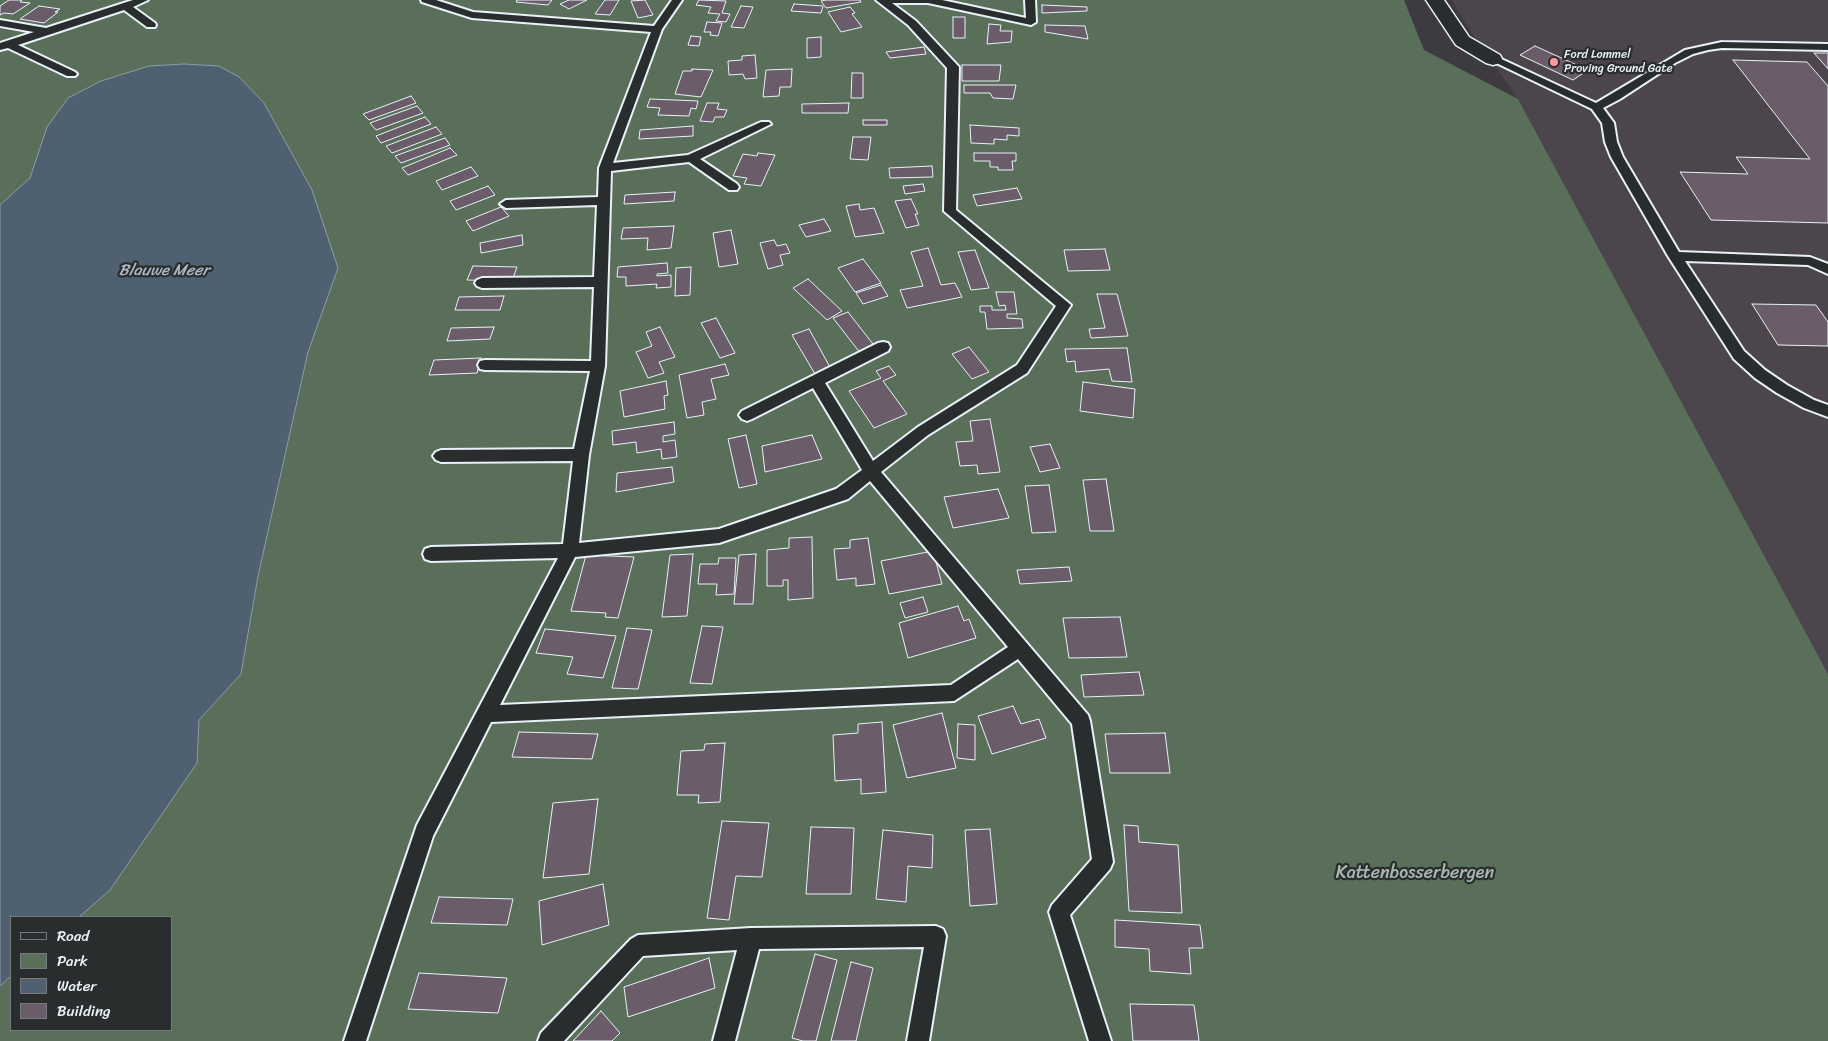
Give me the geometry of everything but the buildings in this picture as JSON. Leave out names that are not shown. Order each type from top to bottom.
[{"type":"street","points":[[1435,0],[1462,41],[1493,59]]},
{"type":"lane","points":[[4,46],[143,0]]},
{"type":"lane","points":[[426,0],[472,15],[658,29]]},
{"type":"lane","points":[[354,1041],[424,832],[570,551],[581,454],[598,366],[605,168],[658,29],[677,0]]},
{"type":"lane","points":[[881,0],[932,1],[1031,22],[1030,0]]},
{"type":"lane","points":[[431,554],[570,551],[719,536],[842,494],[923,431],[1022,369],[1064,305],[950,212],[952,67],[912,23],[881,0]]},
{"type":"lane","points":[[126,6],[151,25]]},
{"type":"lane","points":[[0,23],[45,32]]},
{"type":"lane","points":[[1596,107],[1616,98],[1671,61],[1689,52],[1707,47],[1722,45],[1828,47]]},
{"type":"lane","points":[[4,46],[71,74]]},
{"type":"lane","points":[[1493,59],[1596,107],[1608,123],[1611,142],[1617,158],[1675,256],[1724,335],[1739,355],[1760,374],[1782,389],[1828,411]]},
{"type":"lane","points":[[605,168],[691,158],[764,124]]},
{"type":"lane","points":[[691,158],[733,187]]},
{"type":"lane","points":[[506,204],[604,200]]},
{"type":"lane","points":[[1675,256],[1810,261],[1828,269]]},
{"type":"lane","points":[[482,283],[601,282]]},
{"type":"lane","points":[[747,415],[883,347]]},
{"type":"lane","points":[[485,365],[598,366]]},
{"type":"lane","points":[[816,381],[871,471],[1081,722],[1103,862],[1059,912],[1100,1041]]},
{"type":"lane","points":[[442,456],[581,454]]},
{"type":"lane","points":[[485,714],[954,693],[1020,648]]},
{"type":"lane","points":[[549,1041],[638,946],[751,938],[936,936],[918,1041]]},
{"type":"lane","points":[[724,1041],[751,938]]},
{"type":"shaded area","points":[[1452,0],[1828,0],[1828,674],[1518,99],[1467,26]]},
{"type":"green space","name":"Blauwe Meer","points":[[0,0],[1404,0],[1424,50],[1518,99],[1828,674],[1828,1041],[0,1041]]},
{"type":"water","name":"Blauwe Meer","points":[[184,64],[219,66],[239,77],[264,103],[312,190],[338,268],[308,352],[258,576],[241,674],[199,720],[197,763],[110,890],[80,916],[10,916],[10,977],[0,986],[0,205],[30,178],[47,127],[68,98],[101,81],[149,66]]},
{"type":"place","name":"Ford Lommel Proving Ground Gate","points":[[1554,62]]},
{"type":"park label","name":"Kattenbosserbergen","points":[[1415,873]]}]
